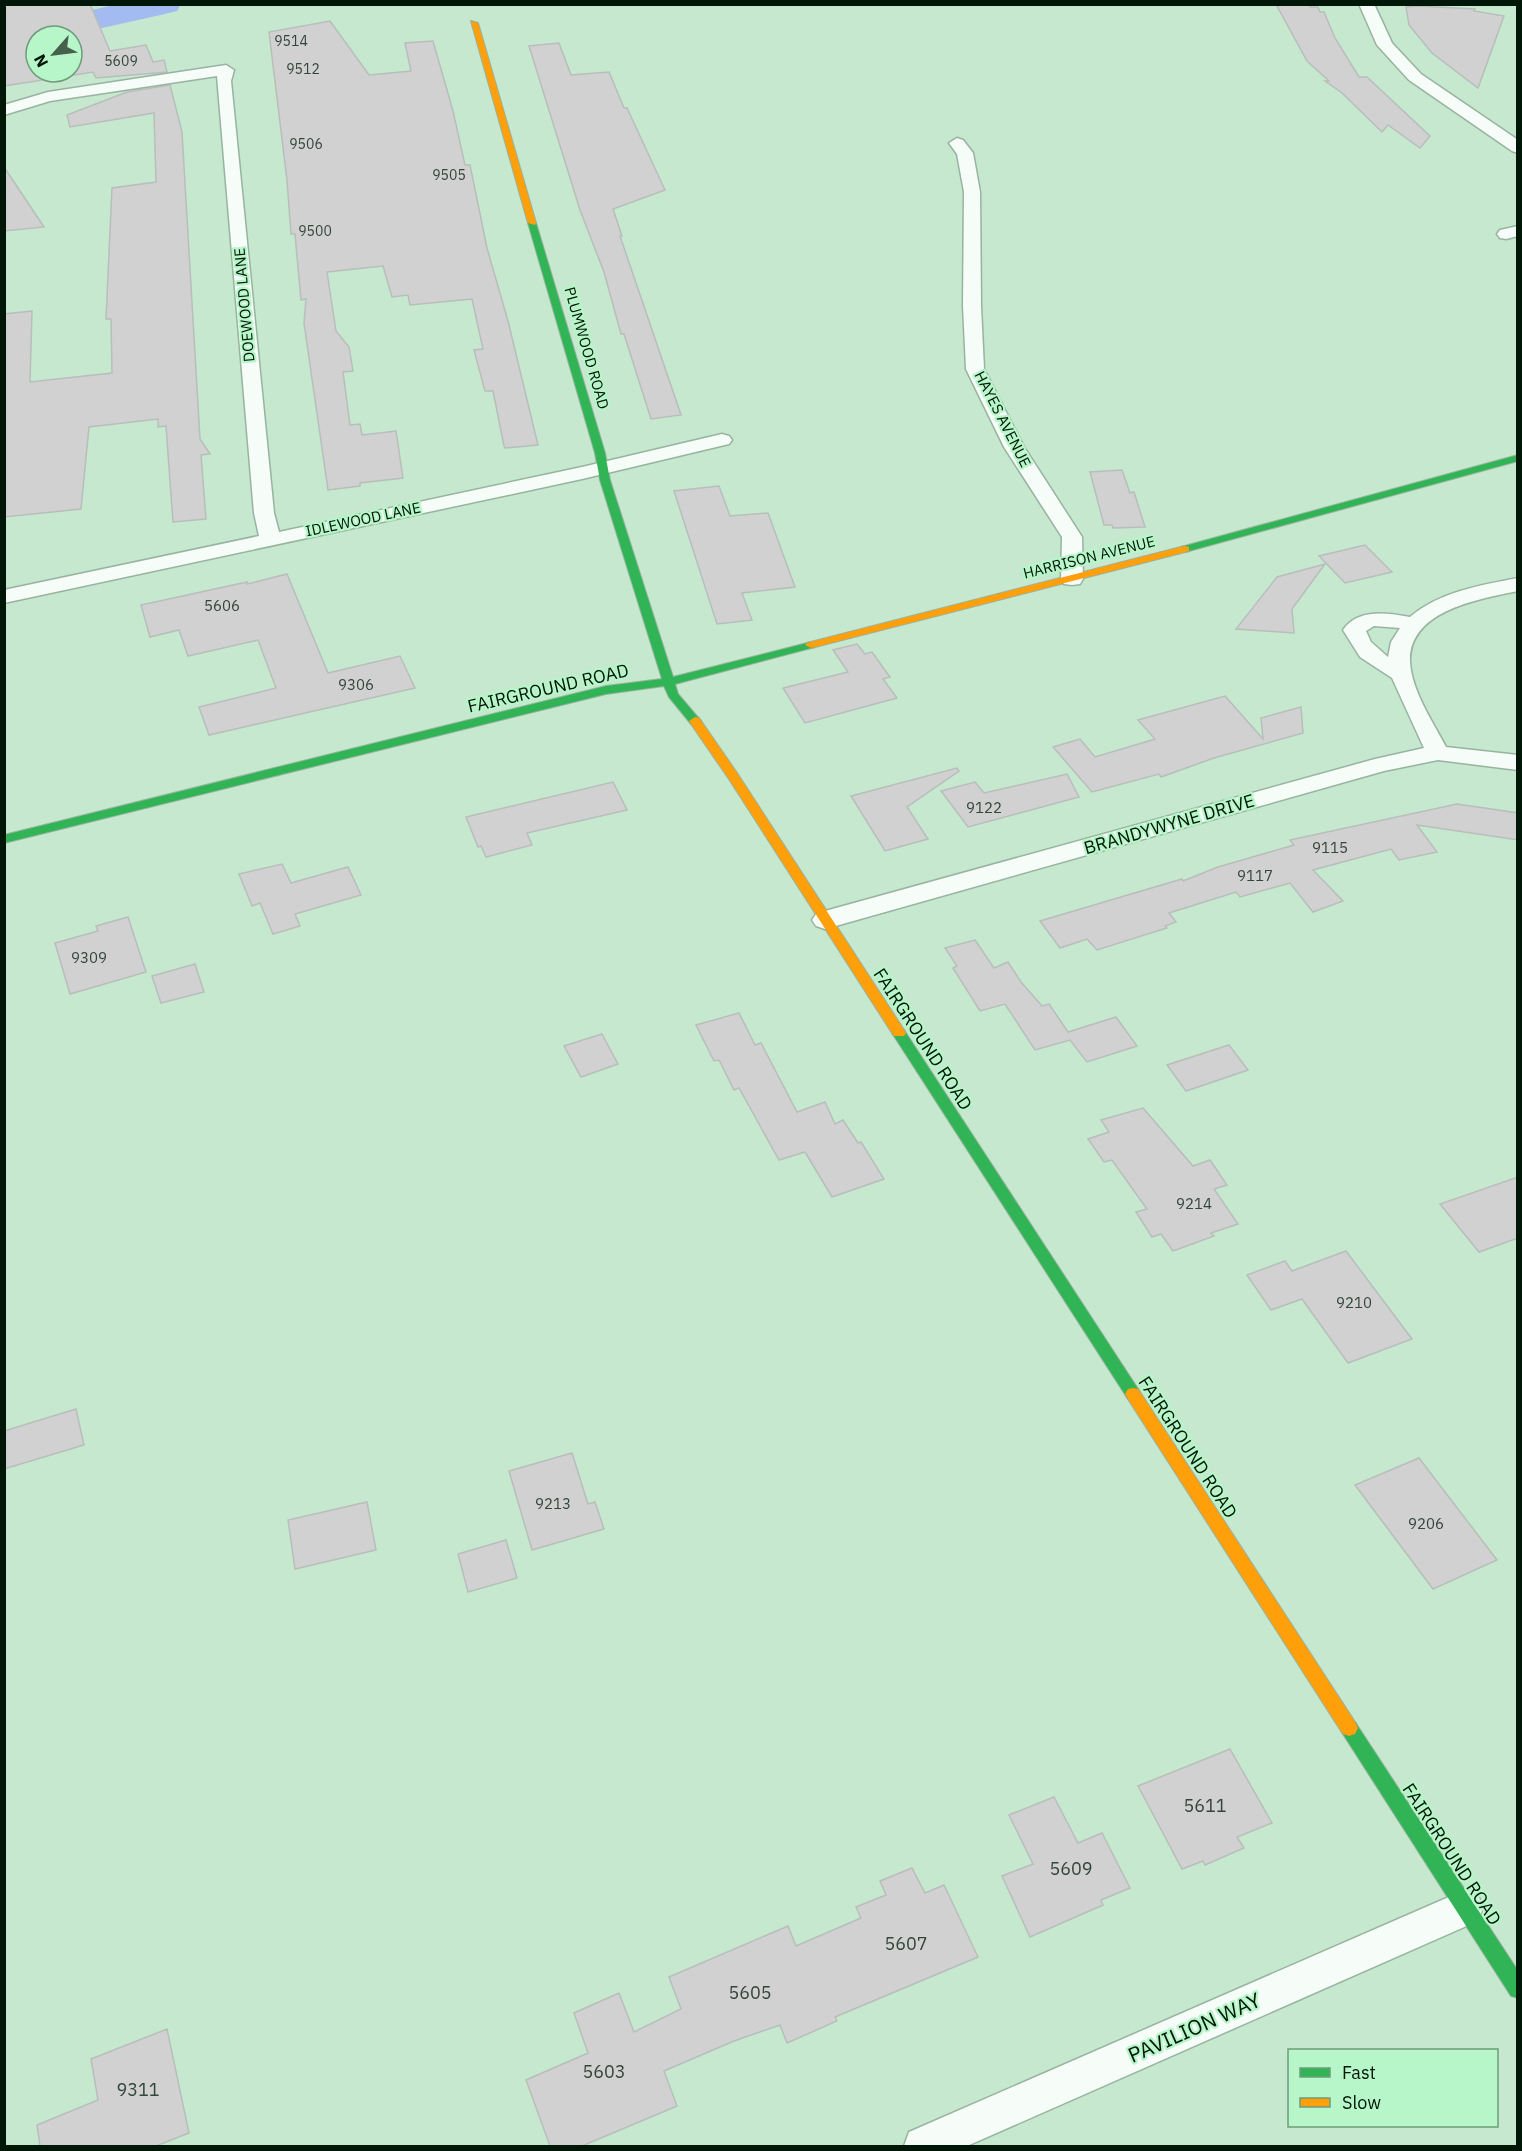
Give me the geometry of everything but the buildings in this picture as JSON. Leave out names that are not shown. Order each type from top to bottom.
[{"type":"street","points":[[1366,4],[1385,45],[1415,77],[1518,148]]},
{"type":"street","name":"PLUMWOOD ROAD","points":[[474,23],[603,468],[668,682]]},
{"type":"street","name":"DOEWOOD LANE","points":[[4,110],[48,97],[226,70],[223,81],[263,501],[270,539]]},
{"type":"street","name":"HAYES AVENUE","points":[[957,143],[965,153],[972,192],[972,306],[975,369],[1014,447],[1072,537],[1072,579]]},
{"type":"street","name":"IDLEWOOD LANE","points":[[4,597],[603,468],[722,440]]},
{"type":"street","name":"HARRISON AVENUE","points":[[668,682],[1294,522],[1518,458]]},
{"type":"street","points":[[1438,753],[1423,725],[1402,675],[1399,661],[1402,643],[1412,624],[1423,614],[1462,598],[1518,584]]},
{"type":"street","points":[[1402,675],[1374,658],[1359,645],[1354,630],[1360,623],[1377,619],[1412,624]]},
{"type":"street","name":"FAIRGROUND ROAD","points":[[4,838],[606,690],[668,682],[673,696],[685,707],[733,776],[1518,1989]]},
{"type":"street","name":"BRANDYWYNE DRIVE","points":[[825,920],[1383,764],[1438,753],[1518,763]]},
{"type":"street","name":"PAVILION WAY","points":[[923,2146],[1465,1908]]},
{"type":"waterway","points":[[16,37],[165,4]]},
{"type":"traffic: fast","points":[[532,223],[600,453],[605,480],[673,695],[695,721]]},
{"type":"traffic: fast","points":[[1185,549],[1518,458]]},
{"type":"traffic: fast","points":[[4,839],[606,690],[668,682],[811,645]]},
{"type":"traffic: fast","points":[[899,1033],[1133,1394]]},
{"type":"traffic: fast","points":[[1349,1728],[1518,1989]]},
{"type":"traffic: slow","points":[[474,23],[532,223]]},
{"type":"traffic: slow","points":[[811,645],[1185,549]]},
{"type":"traffic: slow","points":[[695,721],[899,1033]]},
{"type":"traffic: slow","points":[[1133,1394],[1349,1728]]}]
